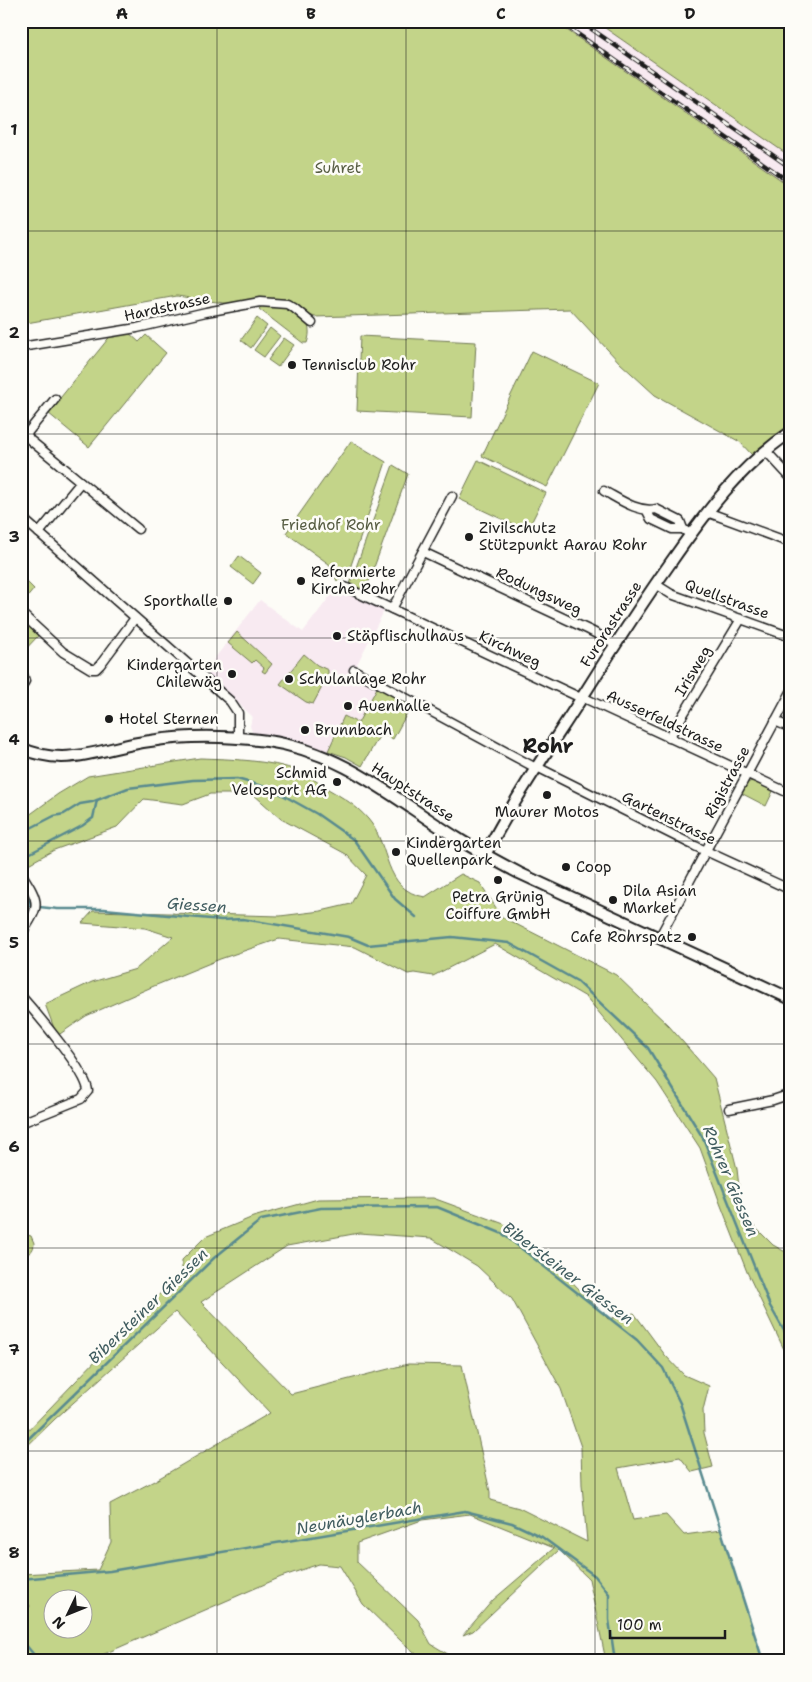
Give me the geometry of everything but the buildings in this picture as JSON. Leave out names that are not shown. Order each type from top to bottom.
[{"type":"main road","name":"Furorastrasse","points":[[485,855],[498,829],[656,584],[687,532],[707,512],[731,483],[766,450],[791,432]]},
{"type":"main road","name":"Hauptstrasse","points":[[21,748],[44,756],[68,758],[86,756],[151,741],[197,737],[238,738],[281,744],[325,757],[351,769],[485,855],[791,999]]},
{"type":"street","name":"Hardstrasse","points":[[21,348],[137,328],[260,302],[287,304],[312,323]]},
{"type":"street","points":[[55,399],[28,432],[28,438],[138,529]]},
{"type":"street","points":[[766,450],[791,478]]},
{"type":"street","points":[[39,533],[81,482]]},
{"type":"street","points":[[604,492],[647,511],[656,509],[680,521],[687,532]]},
{"type":"street","points":[[392,609],[452,496]]},
{"type":"street","points":[[707,512],[791,543]]},
{"type":"street","points":[[21,517],[230,701],[238,713],[238,738]]},
{"type":"street","name":"Rodungsweg","points":[[422,552],[616,644]]},
{"type":"street","name":"Quellstrasse","points":[[656,584],[671,594],[791,637]]},
{"type":"street","name":"Kirchweg","points":[[345,587],[582,698]]},
{"type":"street","points":[[21,613],[63,652],[91,669],[96,669],[100,665],[135,618]]},
{"type":"street","name":"Irisweg","points":[[669,738],[741,619]]},
{"type":"street","name":"Gartenstrasse","points":[[354,670],[537,768],[706,851],[791,890]]},
{"type":"street","points":[[21,688],[25,681],[23,674]]},
{"type":"street","name":"Rigistrasse","points":[[660,938],[791,692]]},
{"type":"street","name":"Ausserfeldstrasse","points":[[582,698],[791,794]]},
{"type":"street","points":[[775,721],[791,728]]},
{"type":"street","points":[[21,873],[32,892],[36,904],[35,914],[21,935]]},
{"type":"street","points":[[21,996],[75,1064],[88,1086],[88,1091],[81,1099],[21,1123]]},
{"type":"street","points":[[729,1109],[791,1094]]},
{"type":"shaded area","points":[[554,21],[595,21],[791,157],[791,187]]},
{"type":"shaded area","name":"Schulanlage Rohr","points":[[344,590],[385,609],[353,672],[412,704],[393,739],[381,733],[362,766],[346,757],[298,742],[252,732],[250,726],[252,716],[204,672],[260,600],[303,632],[334,591]]},
{"type":"green space","name":"Suhret","points":[[21,21],[554,21],[791,187],[791,427],[752,455],[740,442],[655,395],[620,363],[570,309],[315,317],[282,306],[299,315],[307,323],[309,335],[307,343],[303,343],[259,309],[263,305],[250,307],[177,296],[21,324]]},
{"type":"green space","points":[[595,21],[791,21],[791,157]]},
{"type":"green space","points":[[257,318],[267,326],[251,348],[241,340]]},
{"type":"green space","points":[[270,328],[280,336],[264,357],[254,350]]},
{"type":"green space","points":[[128,332],[139,342],[146,335],[166,353],[89,447],[48,413],[112,334]]},
{"type":"green space","points":[[360,336],[476,342],[472,417],[357,411]]},
{"type":"green space","points":[[284,338],[294,345],[278,367],[268,360]]},
{"type":"green space","points":[[532,351],[599,383],[547,487],[482,456]]},
{"type":"green space","name":"Friedhof Rohr","points":[[351,441],[386,462],[347,577],[337,581],[329,564],[286,533]]},
{"type":"green space","points":[[478,460],[546,493],[527,531],[459,499]]},
{"type":"green space","points":[[393,465],[408,474],[365,592],[350,584]]},
{"type":"green space","points":[[239,556],[261,573],[253,584],[231,567]]},
{"type":"green space","points":[[21,576],[34,589],[21,605]]},
{"type":"green space","points":[[21,618],[38,636],[21,654]]},
{"type":"green space","points":[[237,632],[272,664],[265,673],[262,671],[264,668],[255,660],[252,663],[228,643]]},
{"type":"green space","points":[[304,654],[317,665],[328,670],[328,676],[313,704],[306,702],[280,684]]},
{"type":"green space","points":[[378,686],[412,704],[393,739],[381,733],[362,766],[346,757],[328,751],[344,716],[358,723]]},
{"type":"green space","points":[[200,758],[276,764],[306,775],[349,802],[368,819],[381,841],[394,876],[401,886],[411,893],[425,897],[461,874],[480,883],[502,917],[616,975],[669,1026],[714,1078],[737,1169],[742,1214],[773,1245],[791,1255],[791,1364],[747,1272],[700,1148],[657,1082],[586,997],[495,944],[433,976],[408,974],[355,947],[279,939],[220,959],[154,986],[86,1016],[57,1036],[45,1004],[92,982],[136,969],[173,937],[145,928],[82,923],[93,911],[280,916],[321,911],[351,904],[366,875],[346,854],[281,819],[253,794],[210,794],[183,804],[144,799],[117,827],[54,850],[21,868],[21,821],[58,794],[88,776]]},
{"type":"green space","points":[[752,781],[774,789],[766,806],[741,793],[747,783]]},
{"type":"green space","points":[[433,1198],[504,1224],[551,1260],[608,1319],[634,1313],[665,1355],[684,1375],[709,1386],[703,1410],[704,1433],[713,1467],[692,1472],[680,1457],[618,1468],[633,1520],[666,1515],[684,1535],[721,1530],[763,1661],[606,1661],[589,1579],[559,1550],[473,1631],[463,1635],[493,1600],[554,1548],[470,1514],[422,1520],[357,1543],[357,1562],[418,1620],[431,1644],[451,1656],[438,1661],[425,1661],[401,1641],[363,1604],[340,1566],[319,1564],[281,1577],[88,1661],[21,1661],[21,1611],[27,1611],[30,1606],[27,1601],[21,1598],[21,1574],[98,1570],[111,1542],[110,1504],[156,1480],[270,1413],[175,1312],[55,1419],[21,1452],[21,1438],[182,1271],[182,1260],[205,1237],[253,1217],[318,1199]],"holes":[[[359,1233],[431,1238],[477,1266],[512,1299],[561,1389],[581,1447],[587,1542],[519,1508],[490,1500],[490,1492],[462,1365],[408,1364],[291,1394],[201,1302],[287,1246]]]},
{"type":"green space","points":[[21,1233],[31,1236],[34,1243],[30,1252],[21,1255]]},
{"type":"waterway","name":"Brunnbach","points":[[21,833],[54,816],[64,814],[80,804],[92,802],[128,788],[193,780],[237,779],[272,789],[317,814],[354,840],[395,899],[416,917]]},
{"type":"waterway","points":[[21,858],[82,826],[93,818],[97,800]]},
{"type":"waterway","points":[[21,886],[31,905]]},
{"type":"waterway","name":"Rohrer Giessen","points":[[21,905],[58,909],[104,909],[221,920],[243,919],[349,937],[368,945],[452,937],[509,943],[577,981],[648,1048],[703,1138],[770,1306],[791,1343]]},
{"type":"waterway","name":"Bibersteiner Giessen","points":[[21,1446],[214,1258],[261,1220],[321,1208],[437,1207],[503,1234],[637,1340],[663,1368],[680,1403],[763,1661]]},
{"type":"waterway","name":"Neunäuglerbach","points":[[21,1579],[110,1571],[465,1511],[512,1523],[542,1537],[595,1576],[609,1594],[609,1620],[615,1661]]},
{"type":"waterway","name":"Giessen","points":[[21,1639],[39,1661]]},
{"type":"railway","points":[[559,21],[791,183]]},
{"type":"railway","points":[[580,21],[791,168]]},
{"type":"place","name":"Tennisclub Rohr","points":[[292,365]]},
{"type":"place","name":"Zivilschutz Stützpunkt Aarau Rohr","points":[[469,537]]},
{"type":"place","name":"Reformierte Kirche Rohr","points":[[301,581]]},
{"type":"place","name":"Sporthalle","points":[[228,601]]},
{"type":"place","name":"Stäpflischulhaus","points":[[337,636]]},
{"type":"place","name":"Kindergarten Chilewäg","points":[[232,674]]},
{"type":"place","name":"Schulanlage Rohr","points":[[289,679]]},
{"type":"place","name":"Auenhalle","points":[[348,706]]},
{"type":"place","name":"Hotel Sternen","points":[[109,719]]},
{"type":"place","name":"Brunnbach","points":[[305,730]]},
{"type":"place","name":"Schmid Velosport AG","points":[[337,782]]},
{"type":"place","name":"Maurer Motos","points":[[547,795]]},
{"type":"place","name":"Kindergarten Quellenpark","points":[[396,852]]},
{"type":"place","name":"Coop","points":[[566,867]]},
{"type":"place","name":"Petra Grünig Coiffure GmbH","points":[[498,880]]},
{"type":"place","name":"Dila Asian Market","points":[[613,900]]},
{"type":"place","name":"Cafe Rohrspatz","points":[[692,937]]},
{"type":"district","name":"Rohr","points":[[548,746]]}]
